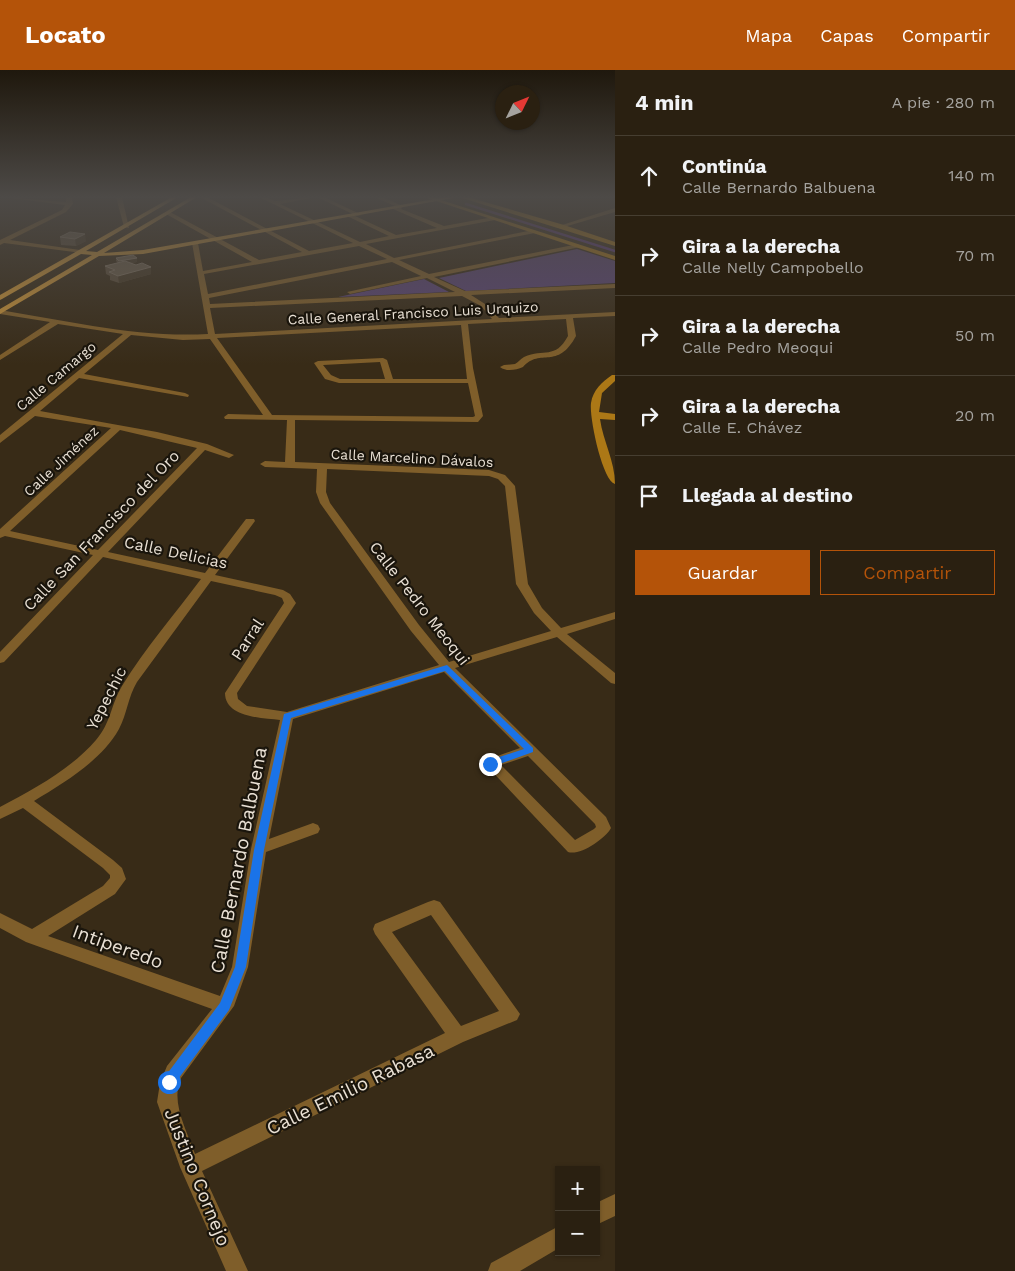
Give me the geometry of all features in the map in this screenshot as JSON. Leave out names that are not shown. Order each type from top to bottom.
[{"type":"main road","points":[[0,298],[78,253]]},
{"type":"main road","points":[[86,253],[96,255],[137,253]]},
{"type":"main road","points":[[0,312],[99,253]]},
{"type":"street","points":[[197,253],[212,336],[269,416]]},
{"type":"street","points":[[240,253],[257,262]]},
{"type":"street","points":[[202,273],[308,253]]},
{"type":"street","points":[[378,253],[463,293],[483,305],[498,320]]},
{"type":"street","points":[[205,297],[422,253]]},
{"type":"street","points":[[305,301],[544,253]]},
{"type":"street","points":[[600,253],[615,258]]},
{"type":"street","points":[[206,306],[615,286]]},
{"type":"street","name":"Calle General Francisco Luis Urquizo","points":[[0,312],[129,333],[168,337],[569,318],[615,314]]},
{"type":"street","points":[[504,367],[518,366],[524,360],[551,356],[558,352],[572,336],[569,318]]},
{"type":"street","points":[[0,358],[56,322]]},
{"type":"street","points":[[228,417],[269,416],[467,422],[474,420],[479,416],[464,322]]},
{"type":"street","name":"Calle Camargo","points":[[0,440],[129,333]]},
{"type":"street","points":[[388,380],[382,360],[318,363],[328,377],[335,380],[472,381]]},
{"type":"street","points":[[79,376],[186,395]]},
{"type":"street","points":[[615,377],[598,393],[595,416],[615,481]]},
{"type":"street","points":[[34,413],[118,427],[204,446],[229,454]]},
{"type":"street","points":[[595,416],[615,417]]},
{"type":"street","points":[[290,465],[291,417]]},
{"type":"street","name":"Calle Jiménez","points":[[1,533],[118,427]]},
{"type":"street","name":"Calle San Francisco del Oro","points":[[0,660],[204,446]]},
{"type":"street","name":"Calle Marcelino Dávalos","points":[[266,464],[489,474],[501,477],[510,486],[522,584],[526,594],[540,613],[559,631]]},
{"type":"street","name":"Calle Pedro Meoqui","points":[[322,468],[321,492],[325,503],[415,628],[447,667],[601,820],[604,828],[599,833],[573,848],[490,764],[530,750]]},
{"type":"street","name":"Yepechic","points":[[0,814],[24,801],[72,769],[97,749],[111,730],[125,692],[137,672],[250,521]]},
{"type":"street","name":"Calle Delicias","points":[[1,533],[209,576],[279,592],[286,596]]},
{"type":"street","name":"Parral","points":[[286,596],[290,603],[231,693],[230,698],[232,702],[246,711],[287,716]]},
{"type":"street","points":[[287,716],[615,615]]},
{"type":"street","points":[[559,631],[615,680]]},
{"type":"street","name":"Calle Bernardo Balbuena","points":[[169,1082],[225,1006],[240,967],[259,850],[287,716]]},
{"type":"street","points":[[24,801],[108,864],[117,872],[118,879],[109,890],[32,938]]},
{"type":"street","points":[[259,850],[313,829]]},
{"type":"street","name":"Calle Emilio Rabasa","points":[[190,1167],[457,1036],[511,1014],[434,908],[381,929],[457,1036]]},
{"type":"street","name":"Intiperedo","points":[[0,920],[32,938],[225,1006]]},
{"type":"street","name":"Justino Cornejo","points":[[169,1082],[166,1102],[190,1167],[237,1271]]},
{"type":"street","points":[[600,1213],[615,1204]]},
{"type":"street","points":[[499,1271],[555,1238]]},
{"type":"shaded area","points":[[558,253],[590,253],[615,261],[615,283],[466,291],[439,278]]},
{"type":"shaded area","points":[[424,279],[449,292],[338,297]]},
{"type":"building","points":[[133,255],[137,258],[119,261],[116,258]]},
{"type":"building","points":[[125,261],[136,265],[142,263],[151,267],[118,276],[109,272],[115,270],[105,266]]},
{"type":"route","points":[[169,1082],[174,1072],[225,1006],[240,967],[259,850],[287,716],[447,667],[530,750],[490,764]]}]
